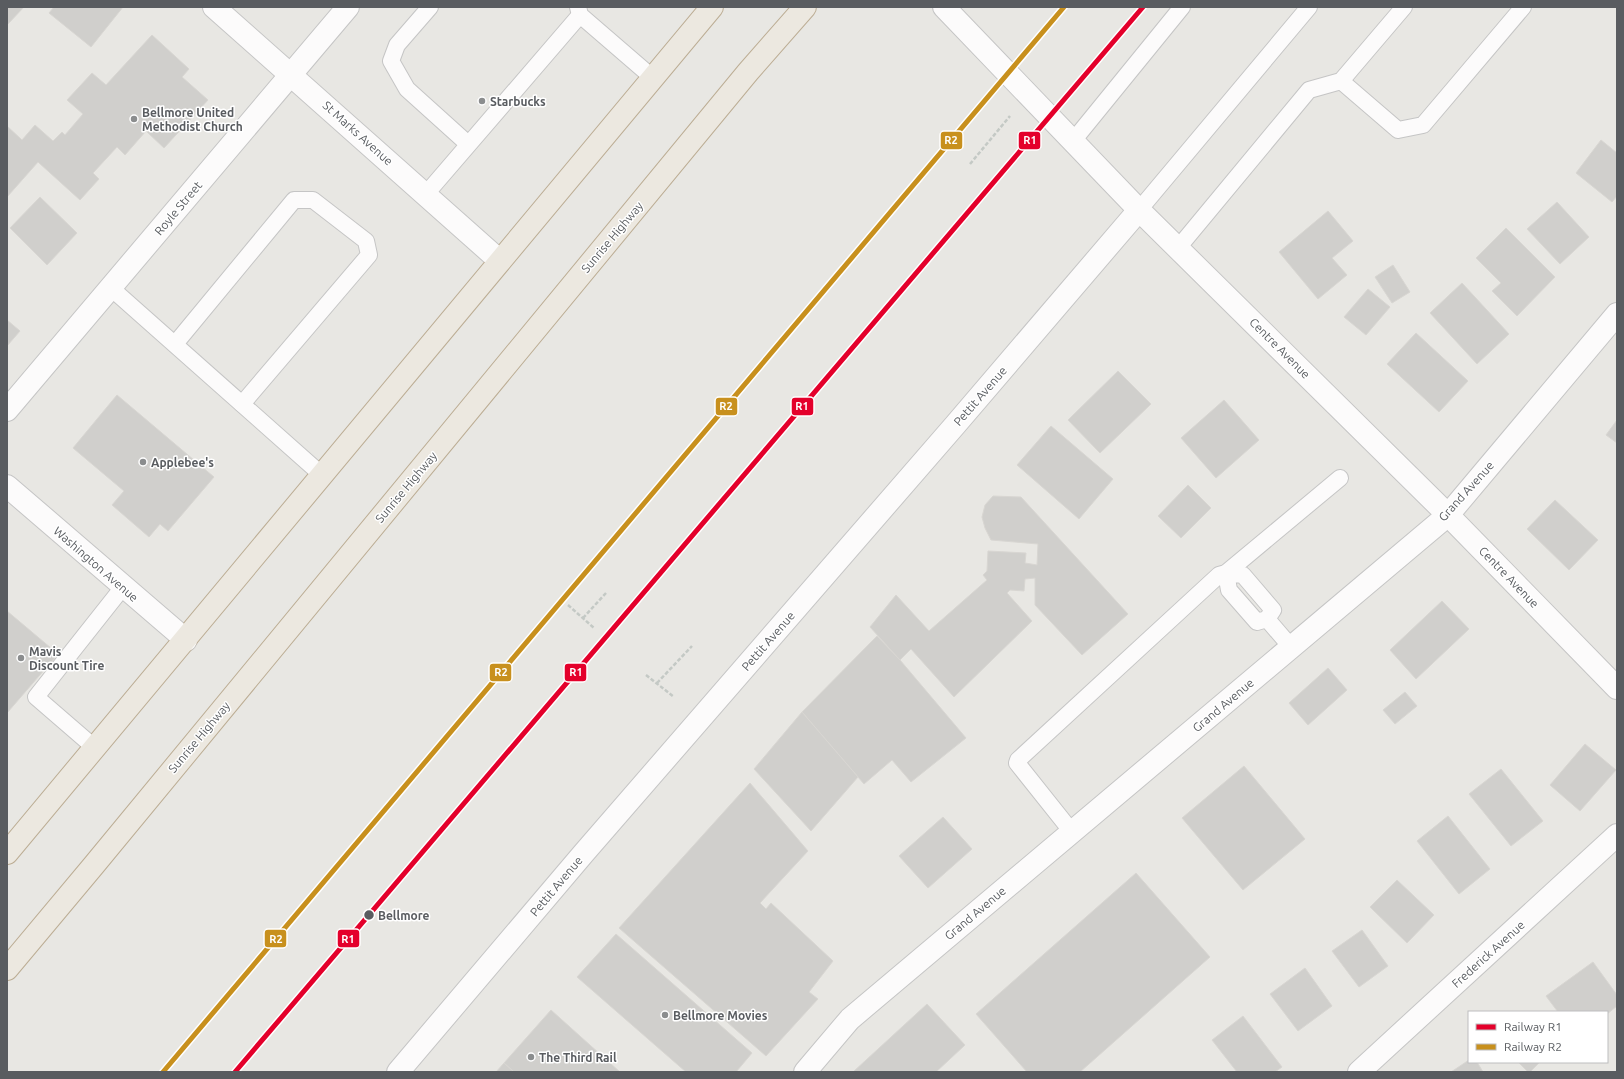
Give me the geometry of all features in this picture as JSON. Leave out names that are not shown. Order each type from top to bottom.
[{"type":"highway","points":[[7,853],[323,476],[712,7]]},
{"type":"highway","name":"Sunrise Highway","points":[[7,968],[99,859],[748,72],[805,7]]},
{"type":"street","name":"St Marks Avenue","points":[[214,7],[500,261]]},
{"type":"street","name":"Royle Street","points":[[7,410],[348,7]]},
{"type":"street","name":"Centre Avenue","points":[[944,7],[1139,210],[1448,515],[1617,688]]},
{"type":"street","name":"Pettit Avenue","points":[[398,1072],[583,854],[956,424],[1139,210]]},
{"type":"street","name":"Grand Avenue","points":[[807,1071],[850,1019],[1448,515],[1617,314]]},
{"type":"street","name":"Washington Avenue","points":[[7,486],[123,588],[186,640]]},
{"type":"street","name":"Frederick Avenue","points":[[1359,1072],[1617,835]]},
{"type":"lane","points":[[430,7],[397,45],[391,61],[406,89],[468,144]]},
{"type":"lane","points":[[1073,141],[1182,7]]},
{"type":"lane","points":[[1139,210],[1309,7]]},
{"type":"lane","points":[[1178,248],[1309,90],[1340,81],[1404,7]]},
{"type":"lane","points":[[1340,81],[1398,130],[1423,125],[1523,7]]},
{"type":"lane","points":[[426,194],[579,11],[653,78]]},
{"type":"lane","points":[[175,344],[294,200],[313,200],[366,241],[369,255],[242,404]]},
{"type":"lane","points":[[111,288],[323,476]]},
{"type":"lane","points":[[1226,573],[1340,478]]},
{"type":"lane","points":[[1072,832],[1017,763],[1018,760],[1219,575],[1226,573],[1243,575],[1273,610],[1267,618],[1291,647]]},
{"type":"lane","points":[[96,748],[36,697],[123,588]]},
{"type":"path","points":[[970,164],[1010,116]]},
{"type":"path","points":[[583,618],[606,593]]},
{"type":"path","points":[[568,605],[594,628]]},
{"type":"path","points":[[657,683],[692,646]]},
{"type":"path","points":[[646,675],[674,697]]},
{"type":"building","points":[[7,7],[24,7],[7,25]]},
{"type":"building","points":[[54,7],[123,7],[91,47],[49,13]]},
{"type":"building","name":"Bellmore United Methodist Church","points":[[152,35],[189,69],[182,77],[208,100],[164,148],[146,131],[125,155],[117,147],[93,173],[99,179],[80,200],[38,162],[7,197],[7,126],[22,140],[35,125],[53,141],[62,132],[65,135],[83,114],[67,100],[92,73],[106,85]]},
{"type":"building","points":[[1601,140],[1617,153],[1617,196],[1612,202],[1576,173]]},
{"type":"building","points":[[40,197],[77,233],[47,265],[10,228]]},
{"type":"building","points":[[1557,202],[1589,237],[1560,264],[1527,229]]},
{"type":"building","points":[[1328,211],[1353,241],[1332,258],[1347,275],[1318,299],[1279,252]]},
{"type":"building","points":[[1506,228],[1555,277],[1517,316],[1492,291],[1501,283],[1476,258]]},
{"type":"building","points":[[1393,265],[1410,292],[1392,303],[1375,277]]},
{"type":"building","points":[[1462,283],[1509,334],[1477,364],[1430,313]]},
{"type":"building","points":[[1368,289],[1390,307],[1366,335],[1344,317]]},
{"type":"building","points":[[7,320],[20,331],[7,346]]},
{"type":"building","points":[[1416,333],[1468,381],[1439,412],[1387,364]]},
{"type":"building","points":[[1118,371],[1151,404],[1100,453],[1068,420]]},
{"type":"building","name":"Applebee's","points":[[117,395],[214,477],[168,531],[160,524],[149,537],[112,505],[124,491],[73,448]]},
{"type":"building","points":[[1224,400],[1259,440],[1216,478],[1181,438]]},
{"type":"building","points":[[1617,420],[1617,443],[1606,435]]},
{"type":"building","points":[[1051,426],[1113,479],[1079,519],[1017,465]]},
{"type":"building","points":[[1188,485],[1211,508],[1181,538],[1158,516]]},
{"type":"building","points":[[993,496],[1021,497],[1128,614],[1082,655],[1035,605],[1035,578],[1025,579],[1024,591],[1010,590],[1007,593],[1032,621],[954,697],[911,649],[900,660],[870,627],[896,595],[929,631],[987,580],[983,575],[987,571],[988,551],[1026,553],[1025,563],[1037,565],[1038,544],[991,540],[985,528],[982,517],[985,505]]},
{"type":"building","points":[[1555,500],[1598,540],[1569,570],[1527,529]]},
{"type":"building","points":[[1442,601],[1469,629],[1416,679],[1390,650]]},
{"type":"building","points":[[7,611],[58,654],[7,713]]},
{"type":"building","points":[[877,636],[900,660],[966,738],[911,782],[892,760],[864,784],[802,712]]},
{"type":"building","points":[[1328,668],[1347,690],[1308,725],[1289,703]]},
{"type":"building","points":[[1405,692],[1417,706],[1395,724],[1383,710]]},
{"type":"building","points":[[802,712],[858,777],[811,831],[754,769]]},
{"type":"building","points":[[1585,744],[1616,770],[1580,811],[1550,785]]},
{"type":"building","points":[[1244,766],[1305,839],[1243,890],[1182,818]]},
{"type":"building","points":[[1501,769],[1543,821],[1511,846],[1469,794]]},
{"type":"building","points":[[750,783],[808,851],[760,903],[766,909],[771,903],[833,961],[809,992],[818,999],[766,1056],[619,928]]},
{"type":"building","points":[[1448,816],[1490,869],[1459,894],[1417,841]]},
{"type":"building","points":[[943,817],[972,849],[928,888],[899,856]]},
{"type":"building","points":[[1136,873],[1210,957],[1080,1072],[1027,1072],[976,1014]]},
{"type":"building","points":[[1397,880],[1434,915],[1407,943],[1370,907]]},
{"type":"building","points":[[1362,930],[1388,966],[1359,987],[1332,951]]},
{"type":"building","name":"Bellmore Movies","points":[[616,934],[752,1053],[736,1072],[686,1072],[577,977]]},
{"type":"building","points":[[1593,962],[1617,995],[1617,1006],[1608,1013],[1608,1011],[1557,1011],[1546,996]]},
{"type":"building","points":[[1305,968],[1332,1006],[1298,1031],[1270,994]]},
{"type":"building","points":[[927,1004],[965,1045],[936,1072],[853,1072]]},
{"type":"building","points":[[551,1010],[620,1072],[514,1072],[504,1063]]},
{"type":"building","points":[[1243,1016],[1282,1067],[1275,1072],[1237,1072],[1212,1040]]},
{"type":"building","points":[[1468,1061],[1468,1063],[1478,1063],[1483,1072],[1451,1072]]},
{"type":"building","points":[[504,1063],[514,1072],[496,1072]]},
{"type":"building","points":[[1519,1063],[1539,1063],[1530,1072],[1528,1072]]},
{"type":"rail line","name":"R2","points":[[163,1072],[1064,7]]},
{"type":"rail line","name":"R1","points":[[235,1072],[1143,7]]},
{"type":"place","name":"Starbucks","points":[[482,101]]},
{"type":"place","name":"Bellmore United Methodist Church","points":[[134,119]]},
{"type":"place","name":"Applebee's","points":[[143,462]]},
{"type":"place","name":"Mavis Discount Tire","points":[[21,658]]},
{"type":"place","name":"Bellmore","points":[[369,915]]},
{"type":"place","name":"Bellmore Movies","points":[[665,1015]]},
{"type":"place","name":"The Third Rail","points":[[531,1057]]}]
